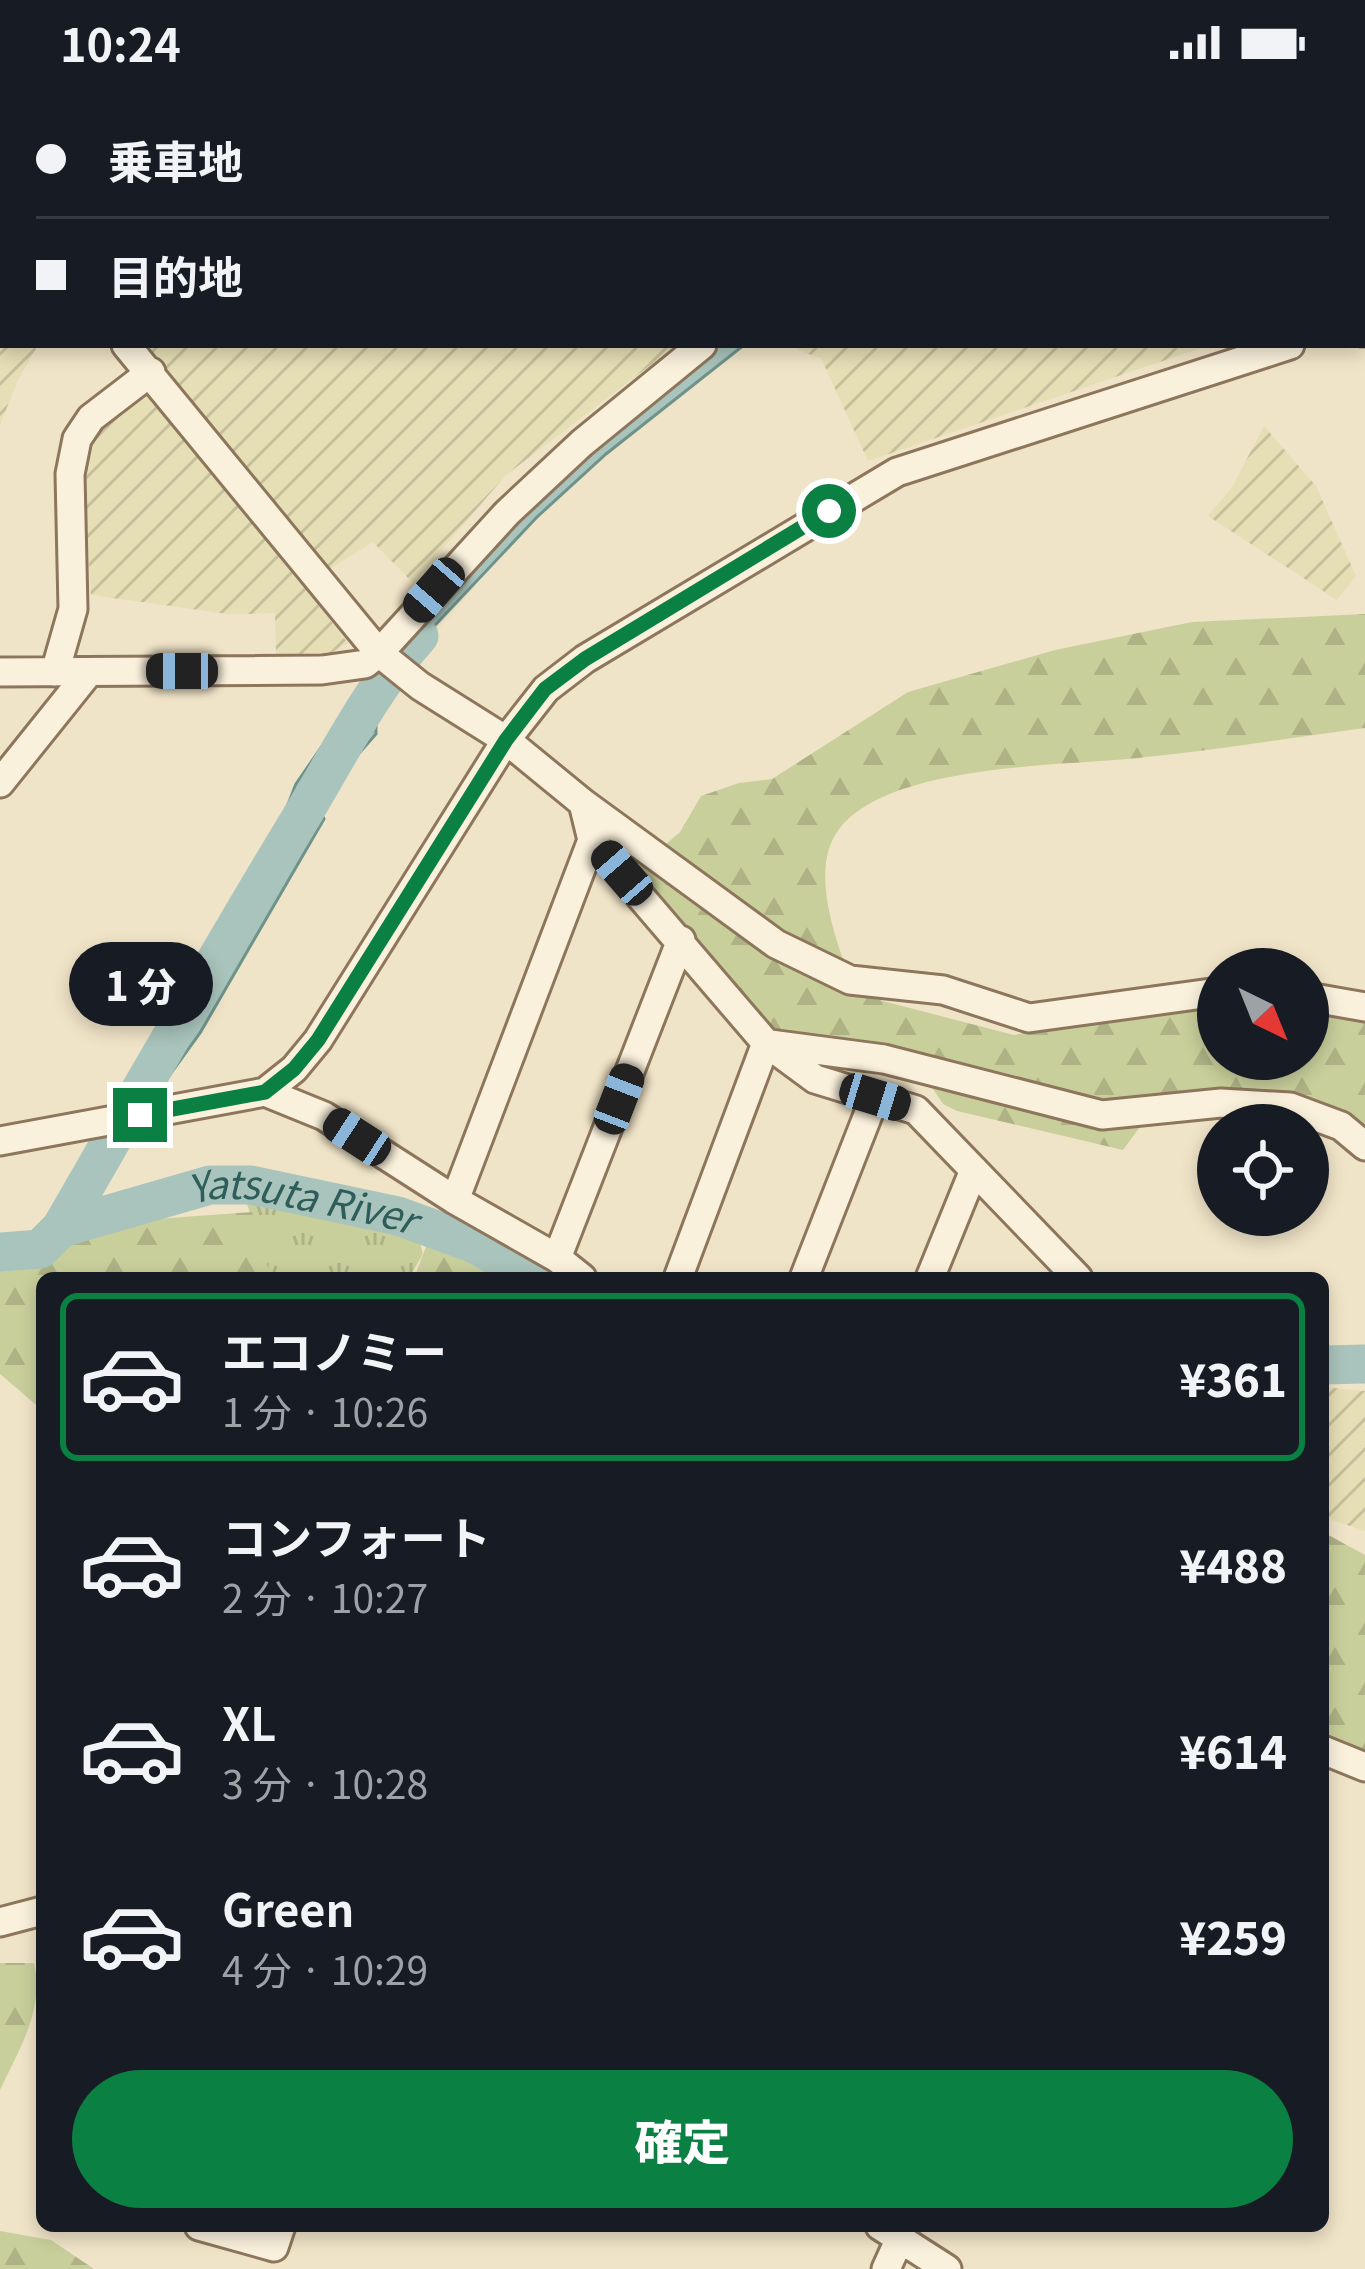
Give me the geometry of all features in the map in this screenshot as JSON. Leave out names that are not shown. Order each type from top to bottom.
[{"type":"street","points":[[129,348],[379,653],[420,686],[506,740],[776,944],[850,980],[943,990],[1029,1018],[1197,995]]},
{"type":"street","points":[[0,672],[322,670],[365,664],[507,513],[582,443],[698,348]]},
{"type":"street","points":[[0,1141],[265,1092],[294,1069],[318,1040],[506,740],[545,689],[585,659],[897,472],[1281,348]]},
{"type":"street","points":[[55,672],[74,608],[70,474],[77,439],[91,418],[151,372]]},
{"type":"street","points":[[0,783],[89,672]]},
{"type":"street","points":[[583,802],[592,840],[766,1043],[815,1078],[916,1110],[1064,1271]]},
{"type":"street","points":[[455,1200],[592,840]]},
{"type":"street","points":[[557,1258],[681,940]]},
{"type":"street","points":[[1329,1001],[1365,1007]]},
{"type":"street","points":[[766,1043],[884,1059],[1102,1115],[1221,1103],[1290,1107],[1341,1126],[1365,1145]]},
{"type":"street","points":[[680,1272],[766,1043]]},
{"type":"street","points":[[265,1092],[324,1116],[574,1272]]},
{"type":"street","points":[[806,1272],[875,1097]]},
{"type":"street","points":[[932,1272],[974,1170]]},
{"type":"street","points":[[1329,1752],[1365,1767]]},
{"type":"street","points":[[0,1922],[36,1912]]},
{"type":"street","points":[[220,2232],[274,2247],[279,2232]]},
{"type":"street","points":[[886,2269],[890,2232],[947,2269]]},
{"type":"shaded area","points":[[0,348],[36,348],[18,380],[0,425]]},
{"type":"shaded area","points":[[147,348],[673,348],[506,475],[413,583],[373,542],[328,570]]},
{"type":"shaded area","points":[[1201,348],[868,461],[821,358],[797,350]]},
{"type":"shaded area","points":[[141,389],[149,391],[348,643],[329,654],[276,654],[275,613],[228,614],[91,595],[82,459],[98,427]]},
{"type":"shaded area","points":[[1264,426],[1316,486],[1356,576],[1337,600],[1208,516],[1232,487]]},
{"type":"shaded area","points":[[1329,1388],[1365,1391],[1365,1531],[1332,1520]]},
{"type":"green space","points":[[1365,614],[1365,728],[1166,755],[979,772],[897,791],[864,807],[840,828],[830,845],[826,887],[835,933],[856,994],[1014,1035],[1167,1005],[1197,1004],[1197,1080],[1329,1080],[1329,1014],[1365,1023],[1365,1132],[1329,1126],[1329,1104],[1203,1104],[1162,1097],[1123,1150],[957,1111],[943,1104],[915,1062],[814,1044],[768,1029],[636,870],[680,832],[701,796],[739,783],[772,779],[908,692],[1055,650],[1192,622]]},
{"type":"green space","points":[[246,1201],[419,1239],[423,1254],[412,1272],[269,1272]]},
{"type":"green space","points":[[252,1212],[269,1272],[36,1272],[36,1405],[0,1374],[0,1263],[13,1268],[100,1223]]},
{"type":"green space","points":[[426,1247],[450,1247],[517,1272],[416,1272]]},
{"type":"green space","points":[[1329,1535],[1365,1555],[1365,1753],[1329,1736]]},
{"type":"green space","points":[[0,1963],[34,1963],[36,1996],[28,2028],[0,2090]]},
{"type":"green space","points":[[0,2231],[51,2240],[94,2269],[0,2269]]},
{"type":"water","points":[[715,348],[740,348],[606,454],[537,517],[360,705],[315,779],[345,759],[376,728],[376,734],[319,799],[324,819],[200,1033],[153,1098],[147,1097],[187,1040],[255,919],[263,868],[296,784],[360,691],[572,463]]},
{"type":"waterway","points":[[0,1252],[40,1249],[61,1228],[355,724],[419,636]]},
{"type":"waterway","name":"Yatsuta River","points":[[61,1228],[210,1185],[251,1185],[398,1216],[475,1244],[524,1272]]},
{"type":"waterway","name":"Yatsuta River","points":[[1329,1365],[1365,1364]]},
{"type":"route","points":[[140,1115],[265,1092],[294,1069],[318,1040],[506,740],[545,689],[585,659],[829,511]]}]
